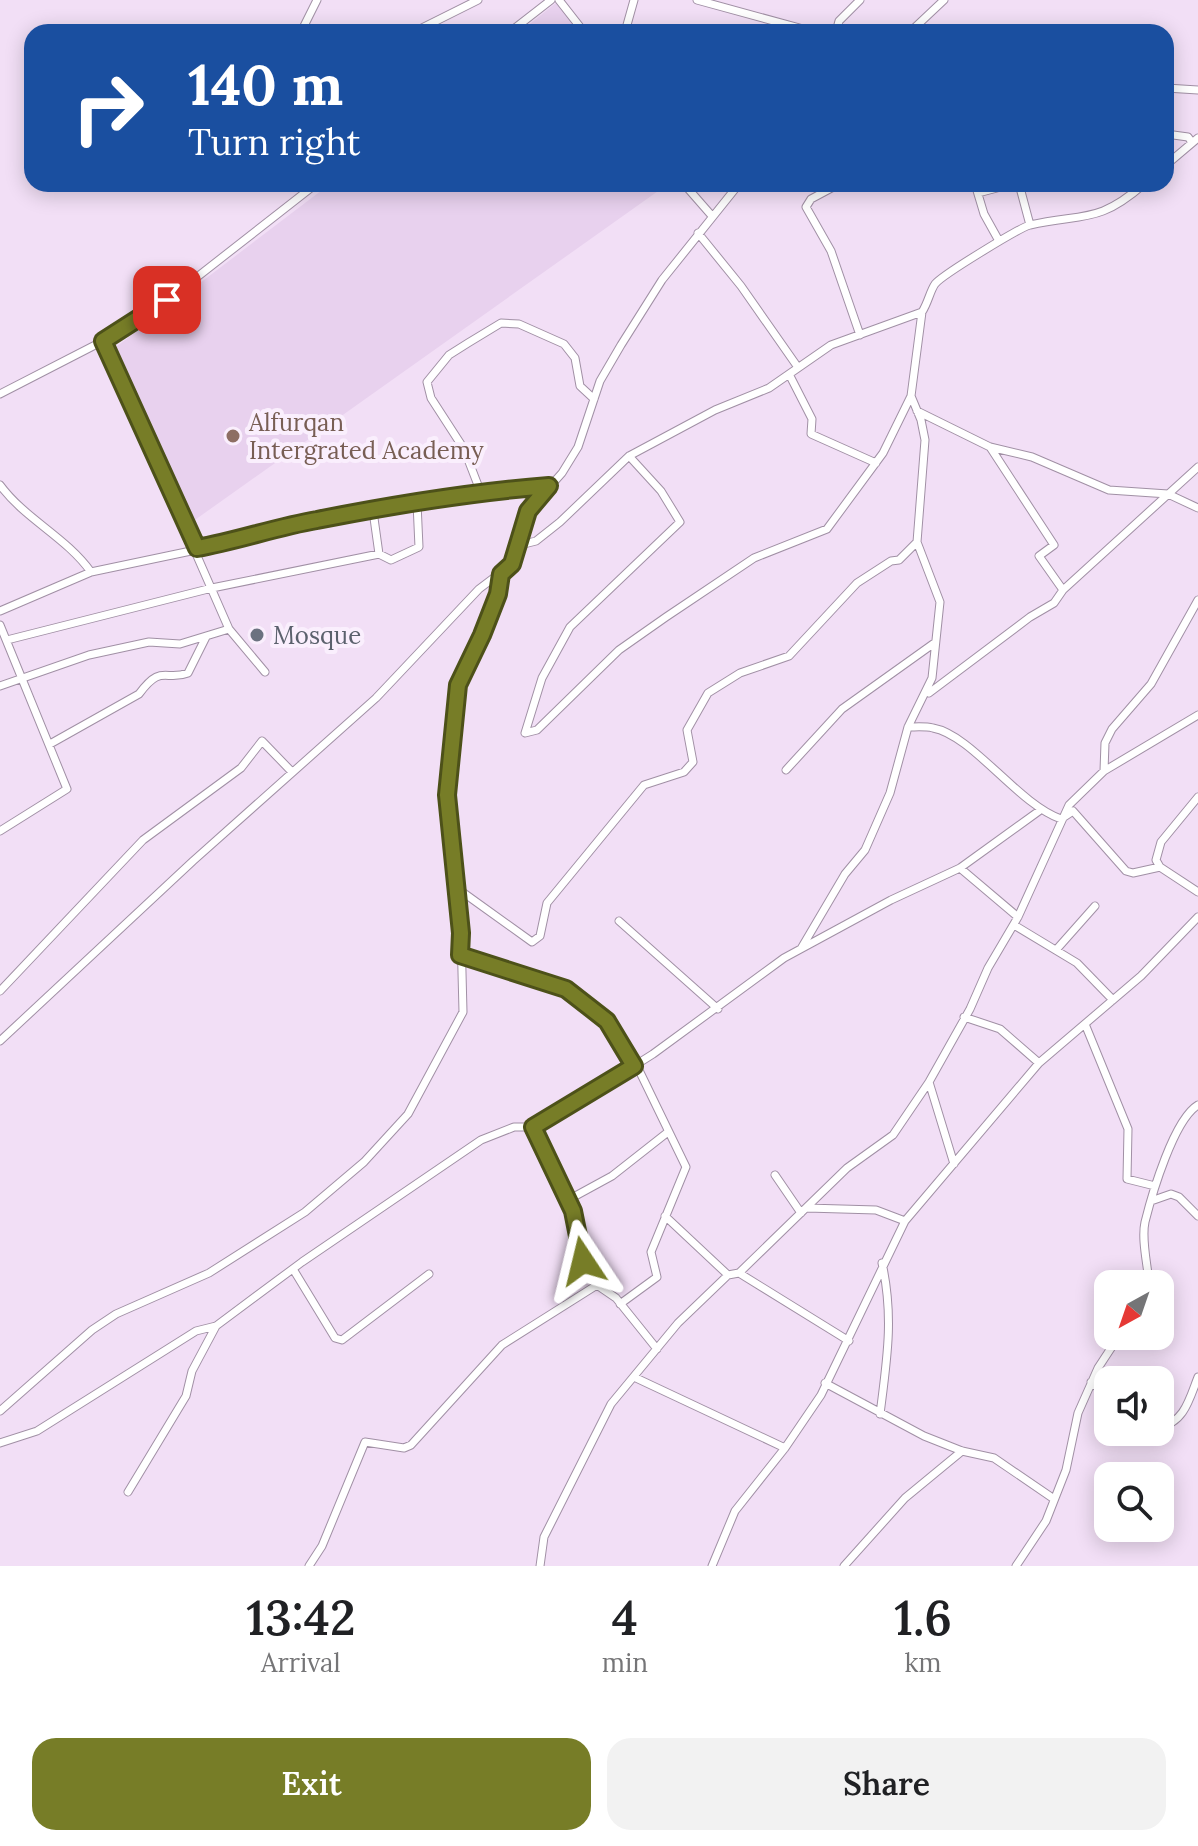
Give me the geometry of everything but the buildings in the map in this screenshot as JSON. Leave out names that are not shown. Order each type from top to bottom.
[{"type":"street","points":[[305,24],[317,0]]},
{"type":"street","points":[[430,24],[478,0]]},
{"type":"street","points":[[520,24],[552,0],[576,24]]},
{"type":"street","points":[[627,24],[634,0]]},
{"type":"street","points":[[697,0],[785,24]]},
{"type":"street","points":[[838,24],[860,0]]},
{"type":"street","points":[[918,24],[944,0]]},
{"type":"street","points":[[1174,88],[1198,90]]},
{"type":"street","points":[[1174,135],[1195,140],[1174,158]]},
{"type":"street","points":[[0,394],[146,317],[306,192]]},
{"type":"street","points":[[691,192],[712,216]]},
{"type":"street","points":[[0,1041],[376,698],[479,589],[512,564],[528,511],[562,473],[578,447],[594,399],[627,335],[698,233],[732,192]]},
{"type":"street","points":[[824,192],[811,199],[806,207],[831,251],[860,335]]},
{"type":"street","points":[[982,192],[978,193],[984,214],[999,241]]},
{"type":"street","points":[[1021,192],[1030,225]]},
{"type":"street","points":[[629,456],[661,491],[680,522],[570,627],[542,678],[525,733],[537,730],[619,650],[666,617],[754,558],[827,529],[876,463],[911,396],[922,312],[935,284],[999,241],[1030,225],[1098,215],[1119,205],[1134,192]]},
{"type":"street","points":[[698,233],[741,286],[797,366]]},
{"type":"street","points":[[516,546],[536,541],[560,522],[629,456],[715,410],[769,388],[831,345],[922,312]]},
{"type":"street","points":[[481,493],[464,449],[431,398],[427,382],[449,355],[501,323],[519,324],[564,344],[575,358],[580,386],[594,399]]},
{"type":"street","points":[[103,341],[197,548],[229,629],[265,672]]},
{"type":"street","points":[[789,374],[812,419],[811,434],[876,463]]},
{"type":"street","points":[[799,950],[809,940],[840,883],[865,850],[890,793],[908,727],[932,678],[933,644],[940,602],[917,542],[925,440],[911,396]]},
{"type":"street","points":[[915,410],[990,447],[1032,457],[1109,490],[1168,494],[1198,508]]},
{"type":"street","points":[[990,447],[1054,545],[1039,556],[1063,590]]},
{"type":"street","points":[[924,697],[1030,617],[1054,603],[1063,590],[1198,467]]},
{"type":"street","points":[[0,485],[10,498],[75,550],[91,572]]},
{"type":"street","points":[[0,611],[91,572],[248,539],[314,520],[481,493],[549,486]]},
{"type":"street","points":[[7,640],[212,588],[379,554],[391,560],[418,549],[417,503]]},
{"type":"street","points":[[373,511],[379,554]]},
{"type":"street","points":[[454,886],[532,942],[540,936],[547,903],[625,812],[644,785],[684,772],[693,762],[686,740],[687,730],[708,693],[740,673],[789,656],[857,583],[891,561],[899,560],[917,542]]},
{"type":"street","points":[[0,1411],[92,1330],[116,1314],[209,1273],[305,1212],[364,1162],[408,1114],[463,1012],[461,933],[447,795],[458,685],[493,608],[501,574]]},
{"type":"street","points":[[1104,771],[1105,743],[1112,729],[1151,684],[1198,600]]},
{"type":"street","points":[[0,625],[67,789],[0,831]]},
{"type":"street","points":[[0,686],[89,655],[149,642],[180,644],[229,629]]},
{"type":"street","points":[[50,744],[139,694],[148,681],[162,673],[183,676],[188,673],[206,637]]},
{"type":"street","points":[[786,770],[842,709],[933,644]]},
{"type":"street","points":[[540,1566],[544,1537],[611,1404],[636,1378],[678,1323],[728,1275],[739,1273],[847,1168],[893,1135],[929,1082],[1016,921],[1069,805],[1104,771],[1198,715]]},
{"type":"street","points":[[908,727],[936,728],[1039,811],[1061,819]]},
{"type":"street","points":[[0,991],[143,840],[241,768],[262,741],[292,772]]},
{"type":"street","points":[[1198,797],[1161,842],[1156,860],[1160,867],[1198,892]]},
{"type":"street","points":[[0,1443],[37,1431],[196,1331],[216,1326],[293,1269],[481,1140],[514,1127],[533,1127],[635,1065],[799,950],[891,900],[960,868],[1039,811]]},
{"type":"street","points":[[1061,819],[1073,811],[1126,871],[1133,873],[1160,867]]},
{"type":"street","points":[[960,868],[1016,921],[1077,963],[1113,1000]]},
{"type":"street","points":[[1056,950],[1095,906]]},
{"type":"street","points":[[715,1564],[735,1511],[785,1448],[821,1395],[849,1341],[882,1263],[905,1221],[1039,1063],[1113,1000],[1198,917]]},
{"type":"street","points":[[619,921],[718,1009]]},
{"type":"street","points":[[460,955],[566,989],[607,1021],[635,1065],[686,1167],[651,1252],[657,1277],[620,1304]]},
{"type":"street","points":[[964,1017],[1000,1029],[1039,1063]]},
{"type":"street","points":[[1085,1024],[1128,1129],[1127,1179],[1155,1186]]},
{"type":"street","points":[[929,1082],[954,1164]]},
{"type":"street","points":[[1148,1270],[1144,1223],[1155,1186],[1183,1117],[1198,1105]]},
{"type":"street","points":[[533,1127],[568,1200],[583,1261],[597,1285],[620,1304],[657,1349]]},
{"type":"street","points":[[568,1200],[612,1176],[668,1132]]},
{"type":"street","points":[[775,1175],[804,1211]]},
{"type":"street","points":[[1151,1201],[1171,1194],[1179,1197],[1198,1216]]},
{"type":"street","points":[[804,1211],[876,1210],[905,1221]]},
{"type":"street","points":[[665,1216],[728,1275]]},
{"type":"street","points":[[880,1414],[890,1332],[890,1291],[882,1263]]},
{"type":"street","points":[[293,1269],[335,1338],[342,1340],[429,1274]]},
{"type":"street","points":[[739,1273],[849,1341]]},
{"type":"street","points":[[309,1566],[322,1546],[365,1442],[404,1448],[411,1445],[502,1345],[597,1285]]},
{"type":"street","points":[[128,1492],[186,1396],[192,1371],[216,1326]]},
{"type":"street","points":[[1016,1566],[1046,1521],[1091,1382],[1110,1350]]},
{"type":"street","points":[[1174,1422],[1181,1415],[1198,1377]]},
{"type":"street","points":[[636,1378],[785,1448]]},
{"type":"street","points":[[1091,1382],[1094,1385]]},
{"type":"street","points":[[825,1383],[880,1414],[962,1451],[994,1458],[1054,1499]]},
{"type":"street","points":[[844,1566],[905,1498],[962,1451]]},
{"type":"shaded area","points":[[557,2],[574,24],[530,24]]},
{"type":"shaded area","name":"Alfurqan Intergrated Academy","points":[[319,192],[657,192],[192,522],[112,350]]},
{"type":"place","name":"Alfurqan Intergrated Academy","points":[[233,436]]},
{"type":"place","name":"Mosque","points":[[257,635]]},
{"type":"route","points":[[167,300],[146,317],[103,341],[197,548],[248,539],[314,520],[495,490],[549,486],[528,511],[520,529],[512,564],[501,574],[498,594],[458,685],[447,795],[461,933],[460,955],[566,989],[600,1013],[634,1066],[533,1127],[573,1211],[583,1261]]}]
